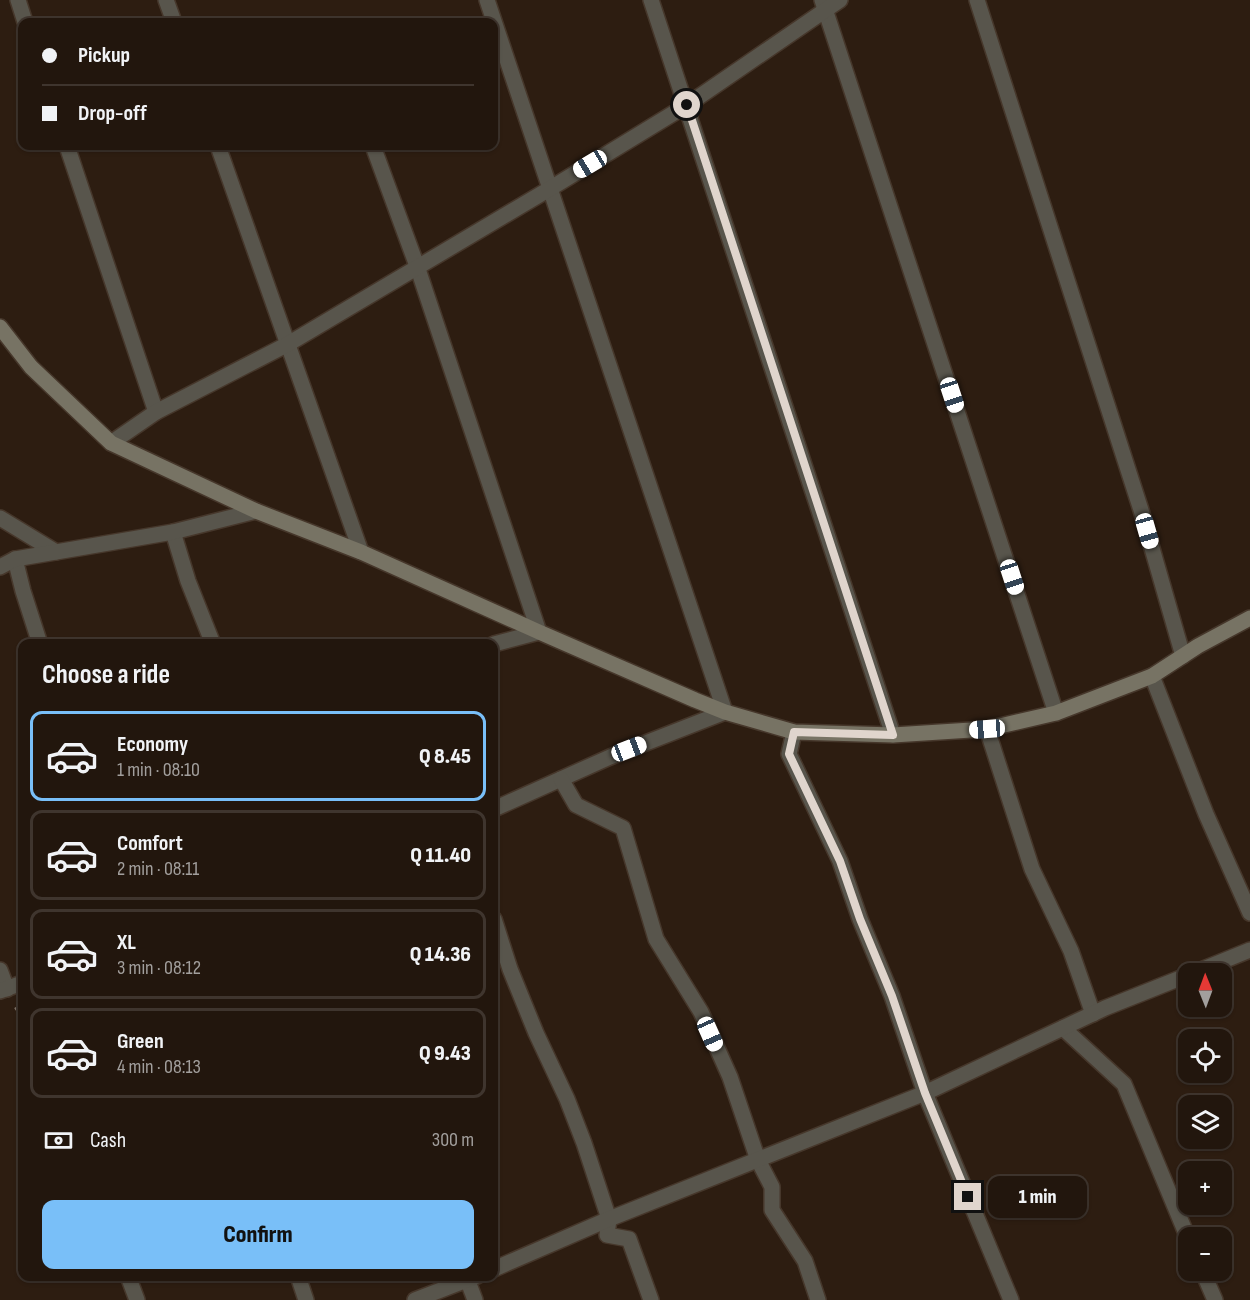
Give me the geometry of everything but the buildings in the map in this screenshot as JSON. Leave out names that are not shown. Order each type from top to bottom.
[{"type":"street","points":[[18,0],[24,18]]},
{"type":"street","points":[[166,0],[173,18]]},
{"type":"street","points":[[487,0],[493,18]]},
{"type":"street","points":[[651,0],[893,735]]},
{"type":"street","points":[[111,443],[156,412],[288,344],[551,188],[687,105],[824,5],[840,0]]},
{"type":"street","points":[[977,0],[1141,510],[1183,656]]},
{"type":"street","points":[[824,5],[1056,713]]},
{"type":"street","points":[[498,32],[725,712]]},
{"type":"street","points":[[68,150],[156,412]]},
{"type":"street","points":[[219,150],[361,552]]},
{"type":"street","points":[[374,150],[417,266],[539,632]]},
{"type":"street","points":[[0,327],[31,367],[111,443],[256,511],[361,552],[725,712],[794,732],[893,735],[987,729],[1056,713],[1152,676],[1250,618]]},
{"type":"street","points":[[0,567],[15,559],[173,532],[256,511]]},
{"type":"street","points":[[0,518],[56,552]]},
{"type":"street","points":[[173,532],[188,581],[211,639]]},
{"type":"street","points":[[15,559],[38,639]]},
{"type":"street","points":[[498,643],[539,632]]},
{"type":"street","points":[[1152,676],[1206,814],[1250,913]]},
{"type":"street","points":[[498,806],[610,757],[725,712]]},
{"type":"street","points":[[987,729],[1032,869],[1071,951],[1093,1014]]},
{"type":"street","points":[[794,732],[789,754],[840,861],[860,919],[892,996],[925,1093],[1011,1300]]},
{"type":"street","points":[[561,778],[576,805],[623,828],[656,939],[700,1012],[730,1077],[758,1160],[772,1187],[772,1209],[805,1261],[818,1300]]},
{"type":"street","points":[[498,932],[510,969],[536,1033],[567,1098],[609,1219],[607,1235],[629,1239],[651,1300]]},
{"type":"street","points":[[1218,963],[1250,950]]},
{"type":"street","points":[[0,970],[3,990],[18,984]]},
{"type":"street","points":[[498,1267],[609,1219],[925,1093],[1093,1014],[1178,979]]},
{"type":"street","points":[[1063,1028],[1124,1084],[1183,1227]]},
{"type":"street","points":[[130,1281],[137,1300]]},
{"type":"street","points":[[299,1281],[306,1300]]},
{"type":"street","points":[[415,1300],[462,1281]]},
{"type":"street","points":[[471,1281],[475,1300]]},
{"type":"street","points":[[1207,1281],[1215,1300]]},
{"type":"route","points":[[687,105],[893,735],[794,732],[789,754],[840,861],[860,919],[892,996],[925,1093],[968,1197]]}]
